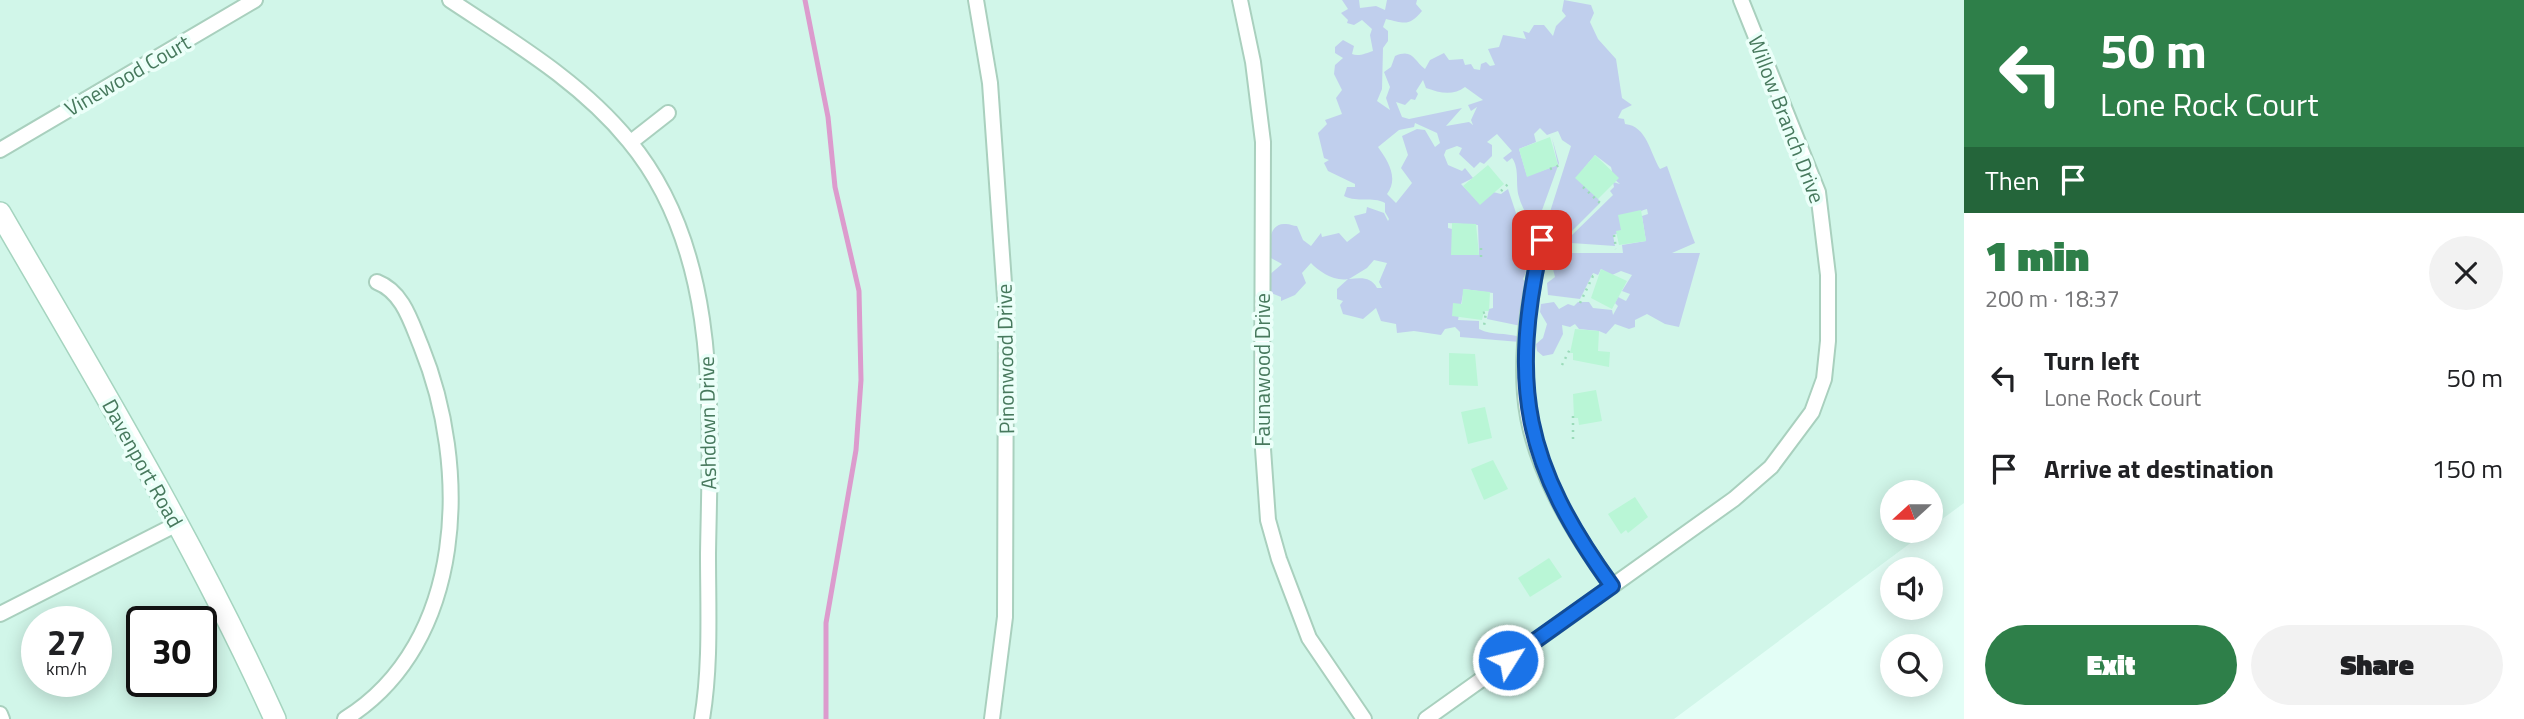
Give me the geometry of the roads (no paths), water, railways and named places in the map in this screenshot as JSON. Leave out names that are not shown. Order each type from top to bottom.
[{"type":"street","name":"Vinewood Court","points":[[0,150],[255,0]]},
{"type":"street","name":"Ashdown Drive","points":[[450,0],[544,62],[591,100],[631,142],[667,202],[681,236],[698,292],[706,347],[710,442],[707,657],[702,719]]},
{"type":"street","name":"Pinonwood Drive","points":[[976,0],[990,83],[1006,312],[1005,617],[992,719]]},
{"type":"street","name":"Faunawood Drive","points":[[1240,0],[1253,62],[1263,142],[1262,435],[1268,520],[1279,559],[1309,638],[1363,719]]},
{"type":"street","name":"Willow Branch Drive","points":[[1426,719],[1757,480],[1785,450],[1812,412],[1824,379],[1828,275],[1818,192],[1741,0]]},
{"type":"street","points":[[631,142],[668,113]]},
{"type":"street","name":"Davenport Road","points":[[0,213],[128,433],[241,642],[275,719]]},
{"type":"street","points":[[1542,240],[1524,358],[1529,420],[1562,508],[1612,586]]},
{"type":"street","points":[[345,719],[374,698],[394,678],[416,643],[437,594],[450,515],[447,434],[440,397],[409,317],[393,290],[377,282]]},
{"type":"street","points":[[0,614],[177,524]]},
{"type":"street","points":[[0,714],[2,719]]},
{"type":"waterway","points":[[805,0],[828,117],[835,187],[859,291],[861,380],[856,450],[826,623],[826,719]]}]
